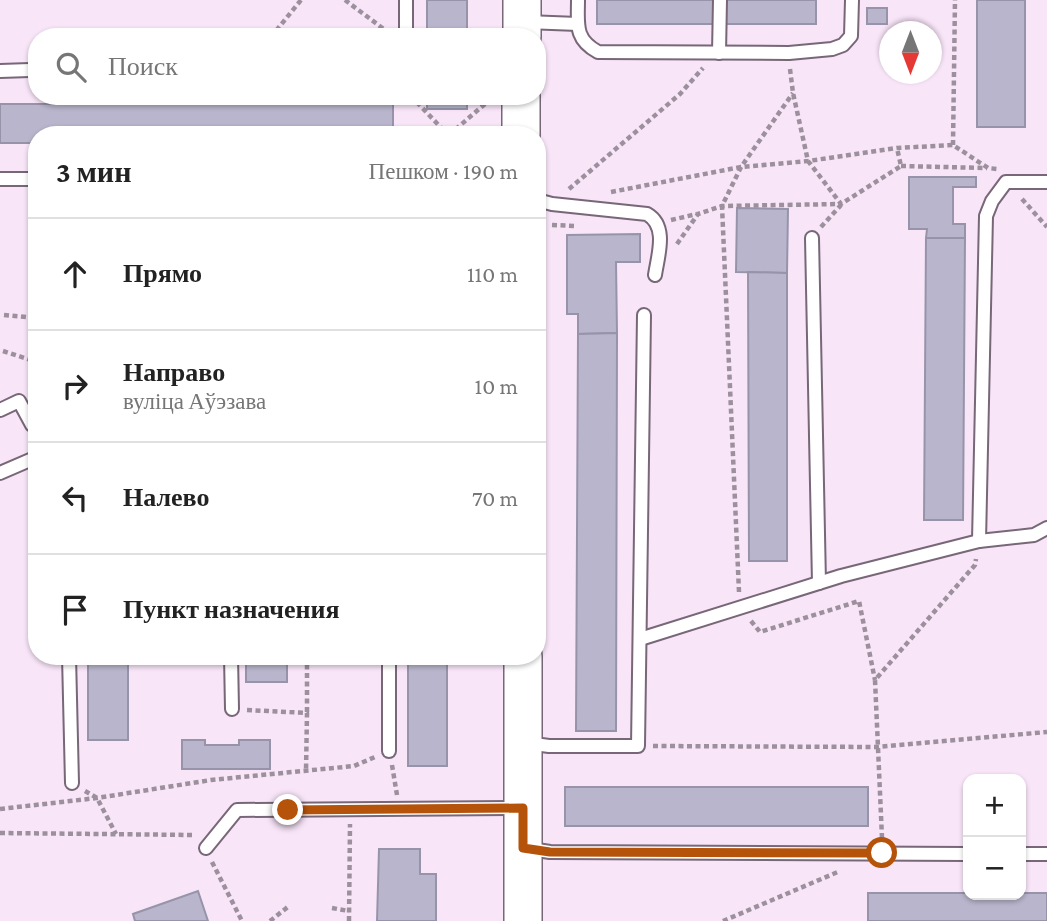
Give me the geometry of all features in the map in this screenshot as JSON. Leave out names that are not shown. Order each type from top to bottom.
[{"type":"street","points":[[521,126],[522,105]]},
{"type":"street","points":[[523,665],[523,921]]},
{"type":"lane","points":[[405,28],[406,0]]},
{"type":"lane","points":[[578,0],[578,24],[584,45],[598,52],[705,53],[789,53],[832,49],[843,45],[851,36],[852,0]]},
{"type":"lane","points":[[719,53],[720,0]]},
{"type":"lane","points":[[522,19],[578,24]]},
{"type":"lane","points":[[0,71],[28,70]]},
{"type":"lane","points":[[0,179],[28,178]]},
{"type":"lane","points":[[979,541],[986,216],[992,201],[1006,182],[1047,182]]},
{"type":"lane","points":[[546,202],[647,214],[654,218],[660,233],[655,275]]},
{"type":"lane","points":[[812,238],[819,583]]},
{"type":"lane","points":[[523,742],[549,746],[638,746],[644,315]]},
{"type":"lane","points":[[0,410],[19,401],[28,418]]},
{"type":"lane","points":[[0,472],[28,461]]},
{"type":"lane","points":[[640,639],[819,583],[979,541],[1034,535],[1047,528]]},
{"type":"lane","points":[[69,665],[72,783]]},
{"type":"lane","points":[[231,665],[232,709]]},
{"type":"lane","points":[[389,665],[389,751]]},
{"type":"lane","points":[[206,848],[237,810],[523,808]]},
{"type":"lane","points":[[523,848],[550,852],[963,854]]},
{"type":"lane","points":[[1026,854],[1047,854]]},
{"type":"path","points":[[278,28],[301,0]]},
{"type":"path","points":[[345,0],[382,28]]},
{"type":"path","points":[[953,145],[955,0]]},
{"type":"path","points":[[552,204],[680,94],[704,66],[705,53]]},
{"type":"path","points":[[789,53],[793,93],[808,161],[841,204]]},
{"type":"path","points":[[723,921],[882,853],[875,680],[859,601],[760,632],[740,607],[722,206],[741,167],[793,93]]},
{"type":"path","points":[[420,105],[439,126]]},
{"type":"path","points":[[459,126],[484,105]]},
{"type":"path","points":[[606,193],[741,167],[808,161],[897,148],[953,145],[988,169]]},
{"type":"path","points":[[897,148],[901,166]]},
{"type":"path","points":[[812,238],[841,204],[901,166],[1000,169]]},
{"type":"path","points":[[655,275],[698,214],[722,206],[841,204]]},
{"type":"path","points":[[4,315],[28,317]]},
{"type":"path","points":[[2,351],[28,359]]},
{"type":"path","points":[[875,680],[975,565],[979,541]]},
{"type":"path","points":[[306,771],[307,665]]},
{"type":"path","points":[[232,709],[307,713]]},
{"type":"path","points":[[638,746],[877,747],[1047,732]]},
{"type":"path","points":[[0,809],[97,798],[199,782],[354,766],[389,751],[400,809]]},
{"type":"path","points":[[72,783],[97,798],[117,834]]},
{"type":"path","points":[[349,921],[350,810]]},
{"type":"path","points":[[0,833],[217,835]]},
{"type":"path","points":[[206,848],[242,921]]},
{"type":"path","points":[[270,921],[289,906]]},
{"type":"path","points":[[332,908],[349,911]]},
{"type":"building","points":[[427,0],[467,0],[467,28],[427,28]]},
{"type":"building","points":[[597,0],[816,0],[816,24],[597,24]]},
{"type":"building","points":[[977,0],[1025,0],[1025,127],[977,127]]},
{"type":"building","points":[[867,8],[887,8],[887,21],[867,24]]},
{"type":"building","points":[[0,104],[393,105],[393,126],[28,126],[28,143],[0,143]]},
{"type":"building","points":[[427,105],[467,105],[467,109],[427,109]]},
{"type":"building","points":[[909,177],[976,177],[976,187],[953,187],[953,224],[965,224],[965,238],[926,238],[927,229],[909,229]]},
{"type":"building","points":[[737,208],[788,209],[787,273],[736,272]]},
{"type":"building","points":[[640,234],[640,262],[616,262],[617,333],[578,334],[578,314],[567,314],[567,235]]},
{"type":"building","points":[[926,238],[965,238],[963,520],[924,520]]},
{"type":"building","points":[[748,272],[787,273],[787,561],[749,561]]},
{"type":"building","points":[[617,333],[616,731],[576,731],[578,334]]},
{"type":"building","points":[[88,665],[128,665],[128,740],[88,740]]},
{"type":"building","points":[[246,665],[287,665],[287,682],[246,682]]},
{"type":"building","points":[[408,665],[447,665],[447,766],[408,766]]},
{"type":"building","points":[[182,740],[205,740],[205,745],[239,745],[239,740],[270,740],[270,769],[182,769]]},
{"type":"building","points":[[565,787],[868,787],[868,826],[565,826]]},
{"type":"building","points":[[379,849],[420,849],[420,874],[436,874],[436,921],[377,921]]},
{"type":"building","points":[[198,891],[208,921],[135,921],[133,914]]},
{"type":"building","points":[[868,893],[963,893],[963,900],[1026,900],[1026,893],[1047,893],[1047,921],[868,921]]},
{"type":"route","points":[[288,810],[523,808],[523,848],[550,852],[882,853]]}]
